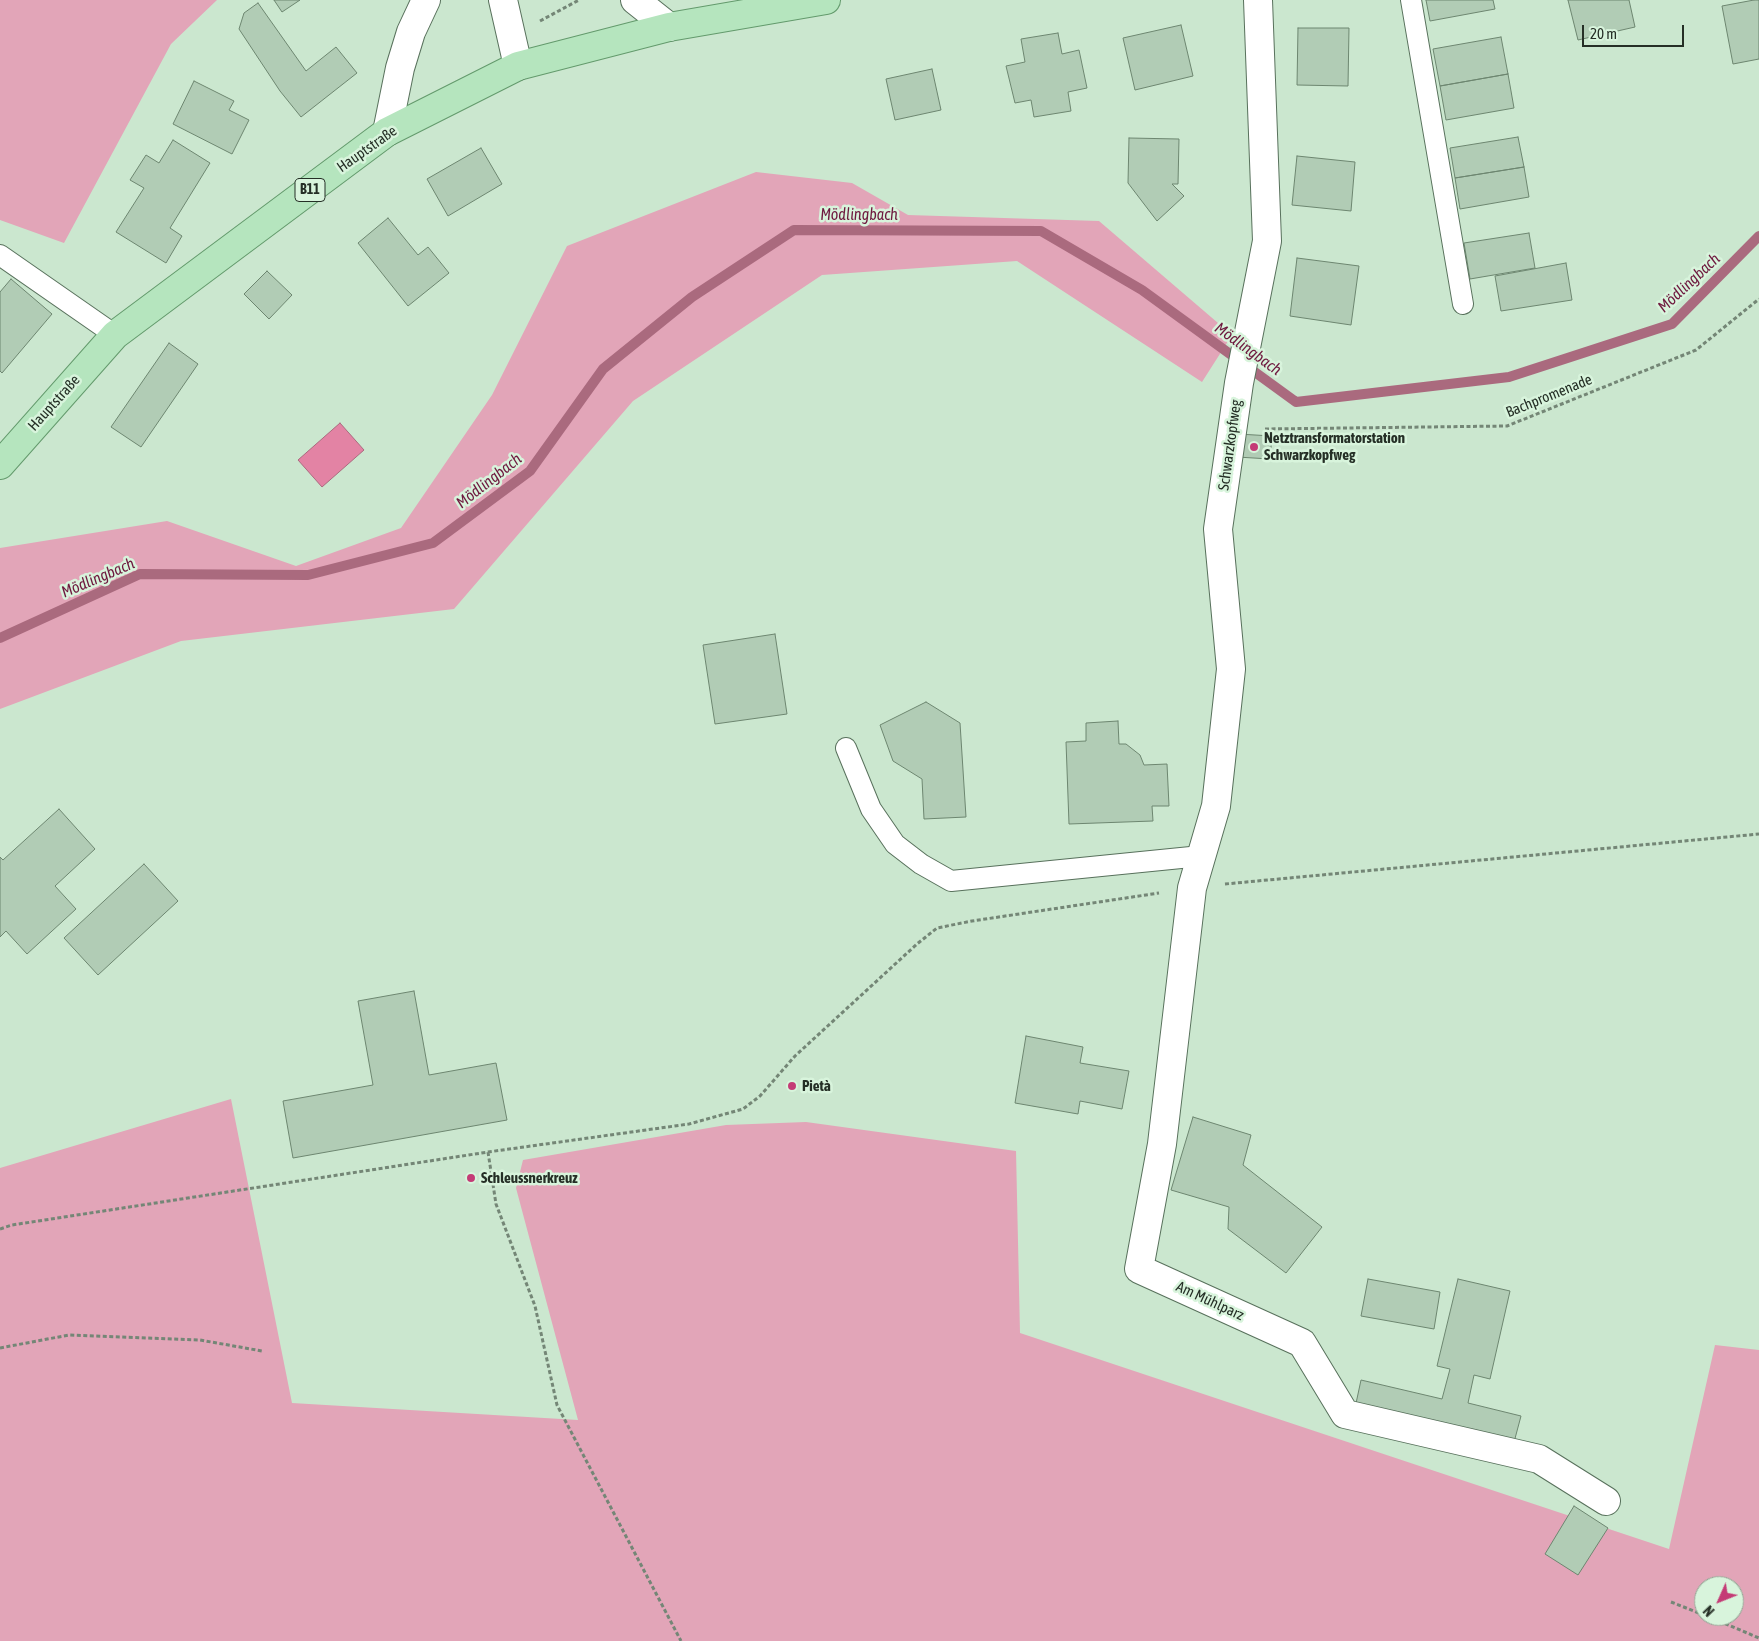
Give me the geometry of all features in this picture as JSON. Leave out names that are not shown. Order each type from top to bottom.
[{"type":"main road","name":"Hauptstraße","points":[[0,465],[115,335],[387,132],[518,66],[669,27],[826,0]]},
{"type":"street","points":[[387,132],[403,59],[411,32],[426,0]]},
{"type":"street","points":[[504,0],[518,66]]},
{"type":"street","points":[[635,0],[669,27]]},
{"type":"street","name":"Schwarzkopfweg","points":[[1192,888],[1216,806],[1231,668],[1218,529],[1240,384],[1267,241],[1258,0]]},
{"type":"street","name":"Am Mühlparz","points":[[1192,888],[1162,1144],[1139,1269],[1302,1343],[1345,1414],[1539,1459],[1606,1501]]},
{"type":"lane","points":[[1410,0],[1463,304]]},
{"type":"lane","points":[[0,254],[115,335]]},
{"type":"lane","points":[[846,748],[871,809],[895,844],[921,864],[951,881],[1201,856]]},
{"type":"path","points":[[512,38],[579,0]]},
{"type":"path","name":"Bachpromenade","points":[[1233,430],[1507,426],[1696,350],[1759,299]]},
{"type":"path","points":[[0,1229],[12,1225],[488,1152],[689,1124],[743,1110],[760,1096],[795,1056],[916,944],[937,928],[1192,888],[1759,834]]},
{"type":"path","points":[[488,1152],[496,1204],[536,1306],[557,1405],[681,1641]]},
{"type":"path","points":[[0,1348],[69,1335],[200,1340],[262,1351]]},
{"type":"path","points":[[1671,1602],[1694,1611]]},
{"type":"path","points":[[1731,1626],[1759,1638]]},
{"type":"shaded area","points":[[0,0],[217,0],[171,44],[64,243],[0,220]]},
{"type":"shaded area","points":[[756,172],[852,183],[908,215],[1099,221],[1232,335],[1202,382],[1017,261],[822,275],[633,401],[454,609],[181,641],[0,709],[0,548],[167,521],[296,566],[401,528],[492,395],[567,246]]},
{"type":"shaded area","points":[[340,423],[364,450],[322,487],[298,460]]},
{"type":"shaded area","points":[[231,1099],[292,1403],[578,1420],[516,1188],[523,1160],[726,1125],[806,1122],[1016,1151],[1020,1333],[1669,1549],[1715,1345],[1759,1350],[1759,1641],[0,1641],[0,1168]]},
{"type":"building","points":[[274,0],[300,0],[282,12]]},
{"type":"building","points":[[1426,0],[1493,0],[1495,9],[1430,21]]},
{"type":"building","points":[[1568,0],[1629,0],[1635,27],[1578,40]]},
{"type":"building","points":[[1759,0],[1759,59],[1733,64],[1722,6]]},
{"type":"building","points":[[258,3],[306,71],[336,47],[357,73],[301,117],[280,91],[239,29],[244,13]]},
{"type":"building","points":[[1181,25],[1193,76],[1135,90],[1123,38]]},
{"type":"building","points":[[1298,28],[1349,28],[1348,86],[1297,85]]},
{"type":"building","points":[[1058,33],[1062,54],[1079,50],[1087,88],[1068,92],[1071,111],[1034,117],[1031,100],[1015,103],[1006,66],[1025,62],[1021,39]]},
{"type":"building","points":[[1501,37],[1508,74],[1440,86],[1433,49]]},
{"type":"building","points":[[932,69],[941,110],[895,120],[886,79]]},
{"type":"building","points":[[1508,74],[1514,108],[1446,120],[1440,86]]},
{"type":"building","points":[[194,81],[234,101],[229,110],[249,120],[232,154],[173,124]]},
{"type":"building","points":[[1518,137],[1524,167],[1455,178],[1450,148]]},
{"type":"building","points":[[1129,138],[1179,139],[1178,184],[1172,184],[1184,196],[1157,221],[1128,183]]},
{"type":"building","points":[[173,140],[210,163],[170,228],[182,236],[166,263],[116,232],[144,188],[130,180],[146,155],[159,163]]},
{"type":"building","points":[[481,148],[502,184],[448,216],[427,179]]},
{"type":"building","points":[[1297,156],[1355,162],[1351,211],[1292,205]]},
{"type":"building","points":[[1524,167],[1529,197],[1460,209],[1455,178]]},
{"type":"building","points":[[388,218],[418,255],[428,247],[449,273],[408,306],[358,243]]},
{"type":"building","points":[[1529,233],[1535,268],[1470,279],[1464,243]]},
{"type":"building","points":[[1297,258],[1359,266],[1351,325],[1290,316]]},
{"type":"building","points":[[1566,263],[1572,300],[1501,311],[1495,276]]},
{"type":"building","points":[[267,271],[292,295],[269,319],[244,294]]},
{"type":"building","points":[[11,279],[52,314],[2,373],[0,371],[0,292]]},
{"type":"building","points":[[169,343],[198,364],[141,447],[111,427]]},
{"type":"building","name":"Netztransformatorstation Schwarzkopfweg","points":[[1238,434],[1272,436],[1270,459],[1237,457]]},
{"type":"building","points":[[775,634],[787,714],[715,724],[703,645]]},
{"type":"building","points":[[926,702],[960,723],[966,817],[924,819],[922,779],[893,761],[880,725]]},
{"type":"building","points":[[1118,721],[1119,744],[1126,744],[1140,755],[1144,765],[1167,764],[1169,806],[1152,806],[1153,821],[1069,824],[1066,742],[1086,741],[1086,723]]},
{"type":"building","points":[[59,809],[95,849],[55,886],[76,909],[27,954],[6,931],[0,937],[0,857],[3,860]]},
{"type":"building","points":[[144,864],[178,901],[98,975],[64,938]]},
{"type":"building","points":[[414,991],[429,1075],[496,1063],[507,1120],[293,1158],[283,1101],[373,1085],[358,1001]]},
{"type":"building","points":[[1026,1036],[1083,1047],[1080,1063],[1129,1071],[1122,1109],[1080,1101],[1078,1114],[1015,1103]]},
{"type":"building","points":[[1193,1117],[1251,1135],[1243,1165],[1322,1227],[1286,1273],[1228,1229],[1229,1207],[1171,1190]]},
{"type":"building","points":[[1368,1279],[1440,1292],[1434,1329],[1361,1316]]},
{"type":"building","points":[[1458,1279],[1510,1291],[1490,1379],[1474,1375],[1468,1403],[1521,1416],[1513,1446],[1355,1408],[1361,1380],[1442,1399],[1450,1369],[1437,1366]]},
{"type":"building","points":[[1574,1506],[1608,1528],[1578,1575],[1545,1554]]},
{"type":"waterway","name":"Mödlingbach","points":[[0,638],[140,574],[308,575],[433,543],[530,471],[603,369],[692,297],[794,230],[1041,231],[1142,290],[1296,402],[1509,377],[1672,324],[1759,236]]},
{"type":"place","name":"Netztransformatorstation Schwarzkopfweg","points":[[1254,447]]},
{"type":"place","name":"Pietà","points":[[792,1086]]},
{"type":"place","name":"Schleussnerkreuz","points":[[471,1178]]}]
